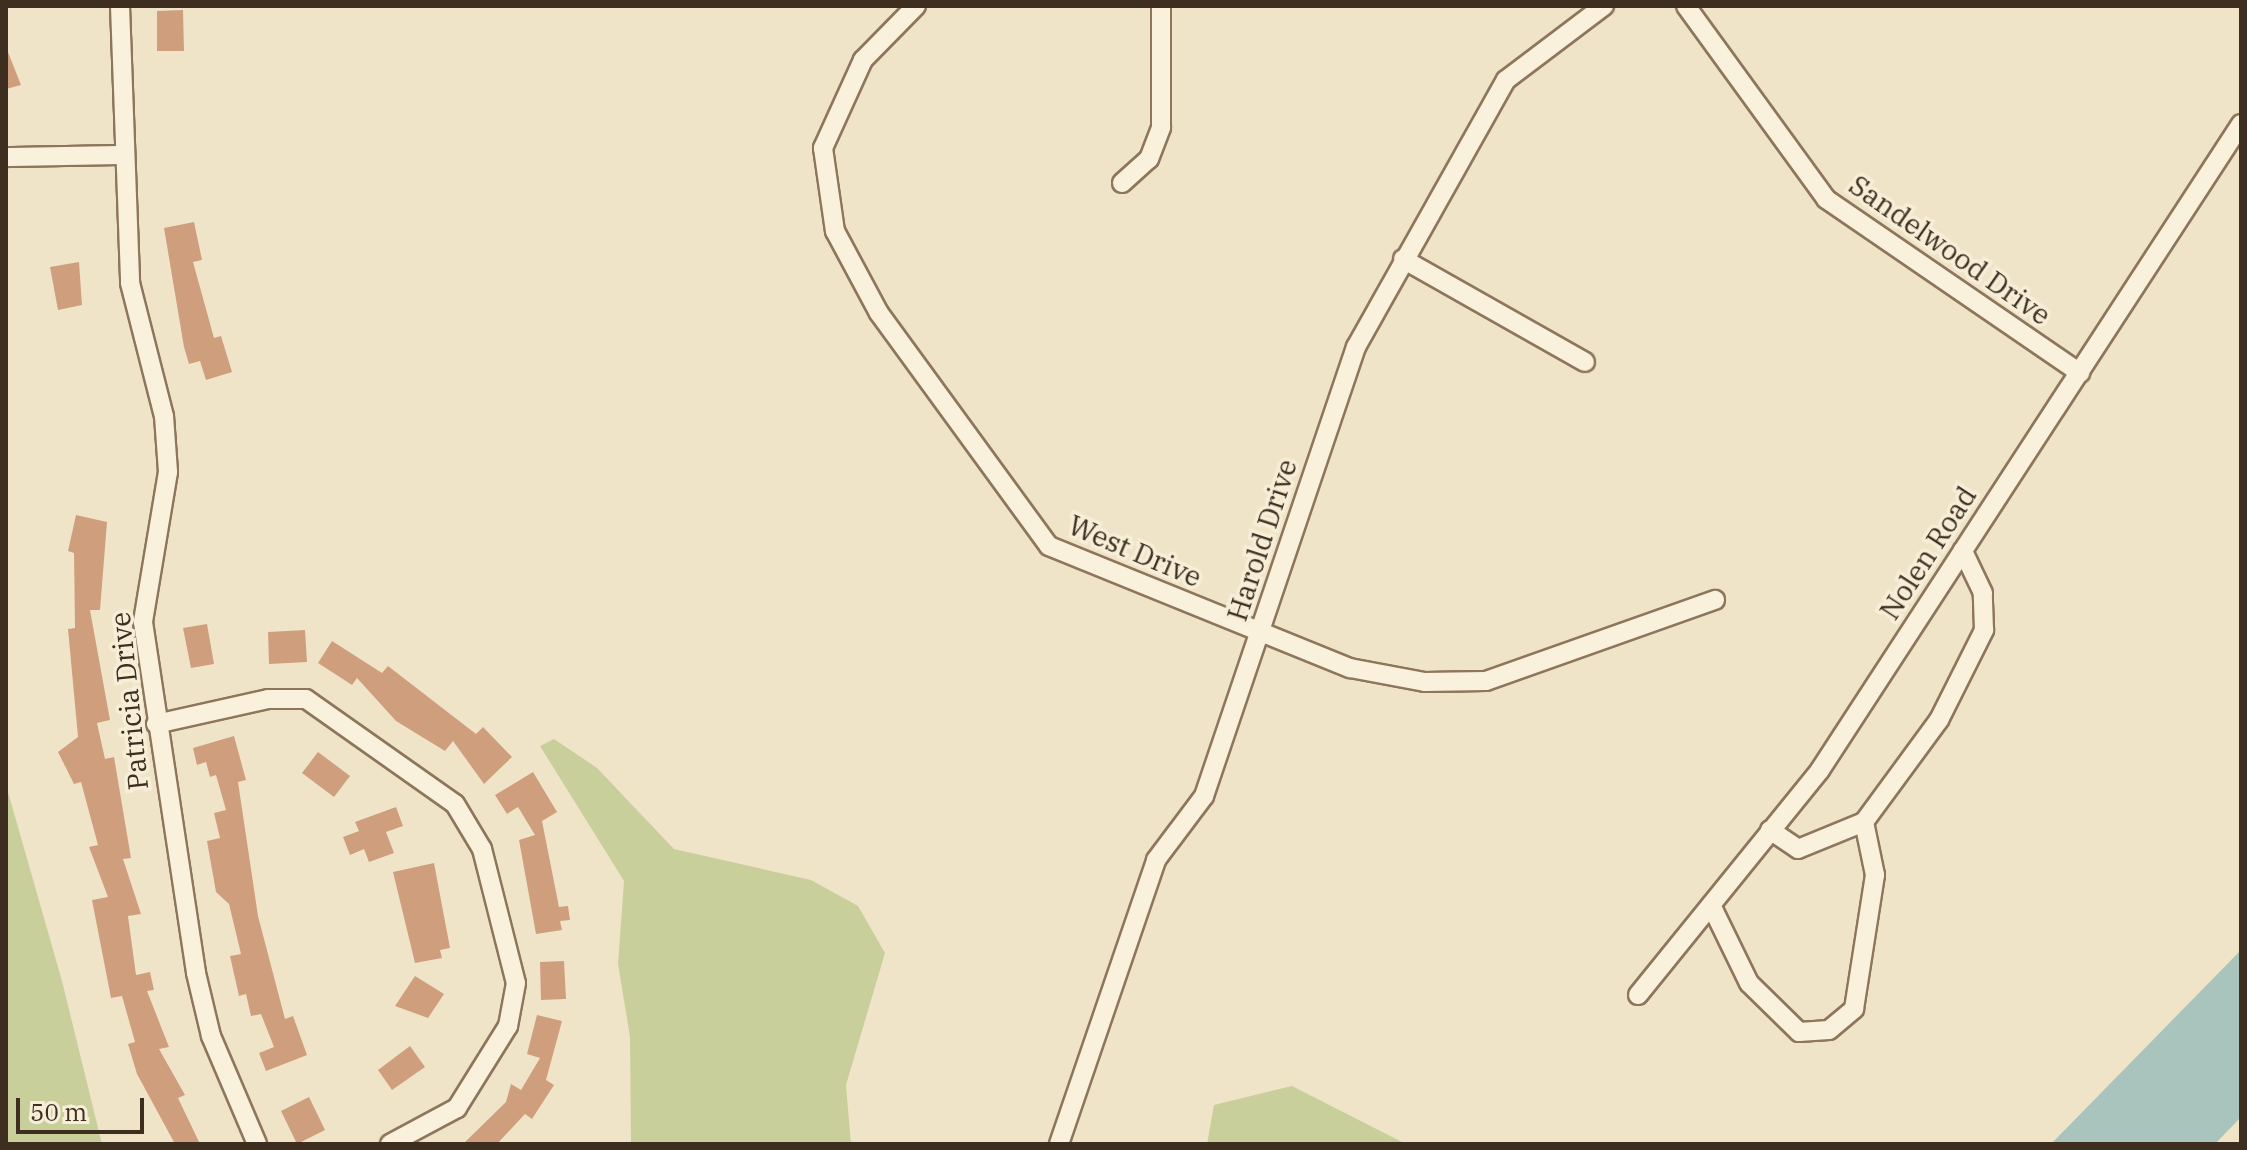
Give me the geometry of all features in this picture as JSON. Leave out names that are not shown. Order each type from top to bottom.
[{"type":"street","name":"Patricia Drive","points":[[120,6],[130,283],[164,416],[168,472],[143,622],[156,724],[211,1036],[257,1144]]},
{"type":"street","name":"West Drive","points":[[916,6],[863,60],[823,148],[835,231],[856,274],[1049,546],[1262,634],[1395,679],[1486,681],[1715,600]]},
{"type":"street","points":[[1122,183],[1149,159],[1161,127],[1161,6]]},
{"type":"street","name":"Harold Drive","points":[[1059,1144],[1156,860],[1204,796],[1262,634],[1356,347],[1506,80],[1604,6]]},
{"type":"street","name":"Sandelwood Drive","points":[[1686,6],[1826,199],[2080,373]]},
{"type":"street","name":"Nolen Road","points":[[1638,995],[1820,770],[2241,124]]},
{"type":"street","points":[[6,157],[124,155]]},
{"type":"street","points":[[1403,259],[1585,362]]},
{"type":"street","points":[[1770,830],[1798,849],[1864,822],[1972,664],[1984,630],[1983,593],[1963,551]]},
{"type":"street","points":[[156,724],[268,699],[306,699],[455,804],[482,849],[516,983],[508,1026],[457,1108],[390,1144]]},
{"type":"street","points":[[1711,905],[1749,983],[1772,1011],[1799,1032],[1829,1030],[1854,1009],[1875,875],[1864,822]]},
{"type":"green space","points":[[554,739],[597,768],[674,849],[811,880],[858,906],[885,953],[846,1085],[851,1144],[631,1144],[630,1037],[618,964],[624,881],[540,746]]},
{"type":"green space","points":[[6,785],[62,981],[102,1144],[6,1144]]},
{"type":"green space","points":[[1292,1086],[1406,1144],[1207,1144],[1214,1105]]},
{"type":"water","points":[[2241,950],[2241,1117],[2215,1144],[2051,1144]]},
{"type":"building","points":[[183,10],[184,51],[157,51],[157,11]]},
{"type":"building","points":[[6,47],[21,85],[6,89]]},
{"type":"building","points":[[194,222],[202,260],[193,262],[214,338],[221,336],[232,372],[206,380],[200,361],[189,364],[184,347],[164,228]]},
{"type":"building","points":[[79,262],[82,305],[58,310],[50,267]]},
{"type":"building","points":[[76,515],[107,522],[100,610],[90,610],[110,720],[97,723],[105,759],[114,757],[131,858],[123,859],[141,914],[128,916],[136,975],[150,972],[154,990],[147,991],[169,1047],[159,1049],[185,1095],[178,1098],[200,1144],[175,1144],[137,1074],[128,1044],[135,1042],[122,996],[111,998],[92,900],[108,897],[89,847],[98,845],[81,782],[74,784],[58,752],[78,737],[68,629],[75,628],[74,553],[68,551]]},
{"type":"building","points":[[207,624],[214,664],[191,668],[183,628]]},
{"type":"building","points":[[305,630],[307,662],[269,664],[268,632]]},
{"type":"building","points":[[332,641],[382,673],[388,666],[476,734],[483,727],[512,757],[484,784],[453,741],[445,751],[396,721],[357,678],[352,685],[318,663]]},
{"type":"building","points":[[234,736],[246,780],[238,782],[258,916],[285,1019],[293,1016],[307,1055],[266,1071],[259,1053],[274,1047],[261,1014],[251,1016],[246,994],[239,996],[230,956],[241,954],[229,904],[216,892],[207,841],[220,838],[214,813],[226,810],[216,775],[210,777],[206,762],[197,765],[193,748]]},
{"type":"building","points":[[318,752],[350,776],[334,797],[302,773]]},
{"type":"building","points":[[533,772],[557,812],[542,821],[559,907],[568,906],[570,920],[560,921],[562,930],[536,934],[519,840],[535,835],[518,807],[507,814],[495,795]]},
{"type":"building","points":[[396,807],[403,826],[386,832],[394,853],[369,862],[364,849],[350,855],[343,837],[359,831],[355,822]]},
{"type":"building","points":[[434,863],[450,948],[440,950],[442,958],[415,963],[393,872]]},
{"type":"building","points":[[564,961],[566,999],[541,1000],[540,962]]},
{"type":"building","points":[[415,976],[444,994],[428,1018],[395,1006]]},
{"type":"building","points":[[537,1015],[562,1021],[546,1080],[554,1085],[532,1119],[525,1114],[497,1144],[463,1144],[506,1102],[511,1084],[521,1090],[540,1058],[527,1054]]},
{"type":"building","points":[[410,1046],[425,1067],[392,1090],[378,1070]]},
{"type":"building","points":[[309,1097],[325,1130],[297,1144],[281,1111]]}]
